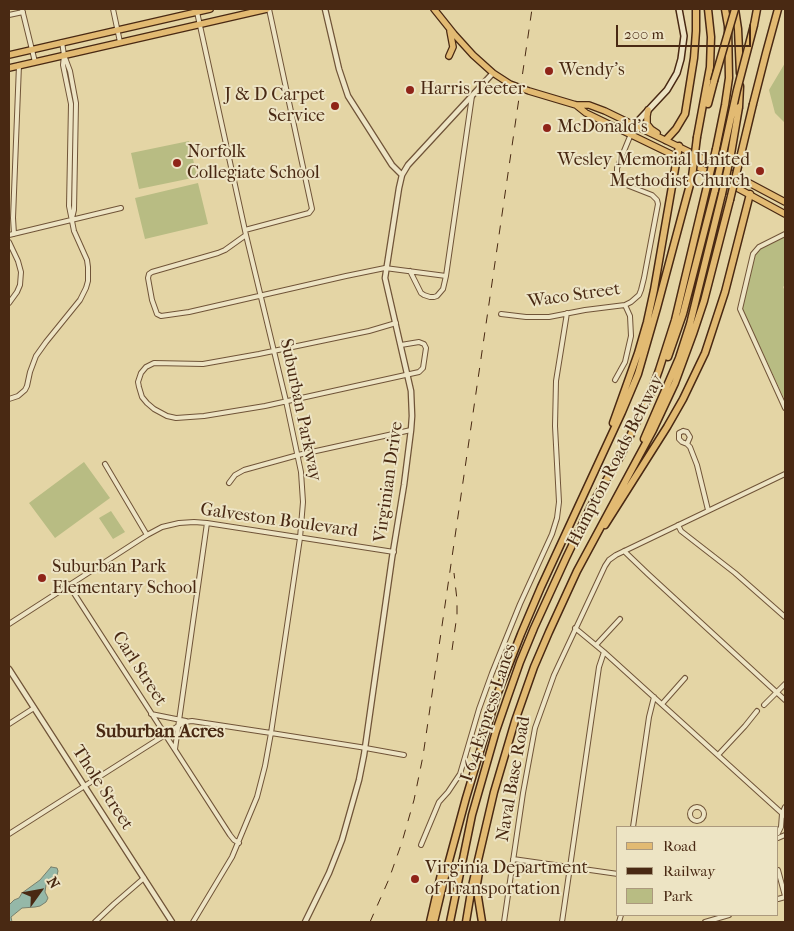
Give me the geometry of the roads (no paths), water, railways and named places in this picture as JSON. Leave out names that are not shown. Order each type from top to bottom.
[{"type":"highway","points":[[666,140],[676,129],[685,114],[694,58],[696,9]]},
{"type":"highway","points":[[699,139],[710,67],[711,38],[708,9]]},
{"type":"highway","points":[[584,522],[591,506],[620,457],[651,392],[675,320],[708,186],[727,92],[729,78],[728,26],[724,9]]},
{"type":"highway","points":[[699,139],[735,9]]},
{"type":"highway","points":[[637,459],[648,427],[660,405],[679,358],[697,299],[731,154],[739,107],[740,73],[740,52],[735,9]]},
{"type":"highway","points":[[584,522],[631,441],[651,400],[662,375],[683,314],[715,190],[757,9]]},
{"type":"highway","name":"Hampton Roads Beltway","points":[[466,922],[472,886],[494,792],[515,721],[534,667],[548,632],[577,571],[668,398],[694,334],[711,277],[753,104],[779,9]]},
{"type":"highway","name":"Hampton Roads Beltway","points":[[434,922],[466,798],[497,695],[541,587],[628,397],[646,349],[692,177],[699,139]]},
{"type":"highway","points":[[605,450],[647,322],[679,146]]},
{"type":"highway","points":[[548,632],[566,602],[607,522],[667,427],[693,378],[711,334],[725,292],[750,194]]},
{"type":"highway","name":"I 64 Express Lanes","points":[[450,922],[472,814],[496,730],[534,628],[584,522]]},
{"type":"highway","points":[[430,922],[439,880],[458,814],[466,798]]},
{"type":"highway","points":[[482,922],[477,884],[485,827]]},
{"type":"main road","points":[[9,55],[210,9]]},
{"type":"main road","points":[[9,68],[268,9]]},
{"type":"main road","points":[[434,9],[473,55],[493,73],[510,84],[576,105],[589,105],[605,111],[679,146],[785,202]]},
{"type":"main road","points":[[631,134],[648,110],[667,90],[679,66],[684,36],[679,9]]},
{"type":"main road","points":[[449,56],[454,45],[450,29]]},
{"type":"main road","points":[[576,105],[586,113],[677,156],[785,214]]},
{"type":"main road","points":[[648,110],[647,124],[666,140]]},
{"type":"main road","points":[[747,182],[750,194]]},
{"type":"street","points":[[113,9],[120,42]]},
{"type":"street","points":[[245,230],[309,214],[312,209],[268,9]]},
{"type":"street","points":[[325,9],[339,69],[348,96],[392,165],[402,175]]},
{"type":"street","points":[[9,15],[23,10],[35,62]]},
{"type":"street","name":"Suburban Parkway","points":[[193,922],[225,871],[257,797],[271,733],[300,538],[303,502],[298,455],[246,235],[197,12]]},
{"type":"street","points":[[9,399],[18,396],[25,390],[36,356],[84,294],[88,275],[87,260],[74,231],[72,220],[74,210],[76,103],[70,70],[64,55],[62,42]]},
{"type":"street","points":[[18,65],[11,234],[121,208]]},
{"type":"street","name":"Virginian Drive","points":[[305,922],[329,873],[342,840],[352,807],[365,748],[411,430],[412,400],[408,376],[386,282],[397,197],[402,175],[408,165],[493,73]]},
{"type":"street","points":[[410,271],[424,296],[437,296],[440,293],[446,276],[473,94]]},
{"type":"street","name":"Waco Street","points":[[501,314],[539,318],[625,305],[635,299],[641,290],[658,204],[652,195],[624,184],[617,177],[617,168],[631,134]]},
{"type":"street","points":[[785,234],[759,247],[753,254],[740,309],[785,408]]},
{"type":"street","points":[[246,235],[218,253],[154,271],[150,274],[148,278],[156,313],[161,316],[198,310],[387,268],[446,276]]},
{"type":"street","points":[[9,242],[21,272],[20,285],[9,303]]},
{"type":"street","points":[[615,380],[625,362],[631,336],[630,316],[625,305]]},
{"type":"street","points":[[421,844],[439,802],[460,774],[479,709],[492,673],[520,604],[552,534],[557,518],[559,502],[555,426],[556,381],[567,313]]},
{"type":"street","points":[[396,323],[274,351],[203,364],[154,363],[146,367],[140,376],[138,387],[146,403],[160,412],[176,418],[204,416],[286,401],[420,372],[423,368],[424,344],[419,342],[401,345]]},
{"type":"street","points":[[230,483],[235,474],[244,470],[298,455],[411,430]]},
{"type":"street","points":[[687,444],[697,465],[708,510]]},
{"type":"street","points":[[105,464],[147,535]]},
{"type":"street","points":[[785,474],[624,551],[785,700]]},
{"type":"street","name":"Galveston Boulevard","points":[[9,624],[68,584],[147,535],[162,527],[179,523],[207,523],[394,552]]},
{"type":"street","points":[[174,750],[207,523]]},
{"type":"street","points":[[678,525],[681,531],[735,573],[785,617]]},
{"type":"street","name":"Naval Base Road","points":[[504,922],[524,784],[539,712],[598,577],[612,557],[624,551]]},
{"type":"street","name":"Carl Street","points":[[68,584],[230,835],[238,842]]},
{"type":"street","points":[[596,645],[620,619]]},
{"type":"street","points":[[575,628],[784,815]]},
{"type":"street","points":[[562,922],[599,667],[604,652]]},
{"type":"street","name":"Thole Street","points":[[9,669],[172,922]]},
{"type":"street","points":[[662,704],[685,678]]},
{"type":"street","points":[[764,705],[785,684]]},
{"type":"street","points":[[633,826],[649,716],[654,697]]},
{"type":"street","points":[[9,724],[34,708]]},
{"type":"street","points":[[718,755],[757,712]]},
{"type":"street","points":[[151,714],[404,755]]},
{"type":"street","points":[[9,834],[177,726],[190,721]]},
{"type":"street","points":[[698,807],[704,811],[704,816],[700,822],[693,820],[690,816],[690,811],[694,808],[698,807]]},
{"type":"street","points":[[779,830],[785,807]]},
{"type":"street","points":[[700,822],[702,826]]},
{"type":"street","points":[[513,859],[616,874]]},
{"type":"street","points":[[779,874],[785,896]]},
{"type":"street","points":[[95,922],[144,878]]},
{"type":"street","points":[[705,922],[726,916]]},
{"type":"railway","points":[[370,922],[389,879],[402,842],[414,800],[423,756],[532,9]]},
{"type":"railway","points":[[452,650],[457,615],[454,573]]},
{"type":"place","name":"Wendy's","points":[[549,71]]},
{"type":"place","name":"Harris Teeter","points":[[410,90]]},
{"type":"place","name":"J & D Carpet Service","points":[[335,106]]},
{"type":"place","name":"McDonald's","points":[[547,128]]},
{"type":"place","name":"Norfolk Collegiate School","points":[[177,163]]},
{"type":"place","name":"Wesley Memorial United Methodist Church","points":[[760,171]]},
{"type":"place","name":"Suburban Park Elementary School","points":[[42,578]]},
{"type":"place","name":"Virginia Department of Transportation","points":[[415,879]]},
{"type":"district","name":"Suburban Acres","points":[[160,732]]}]
